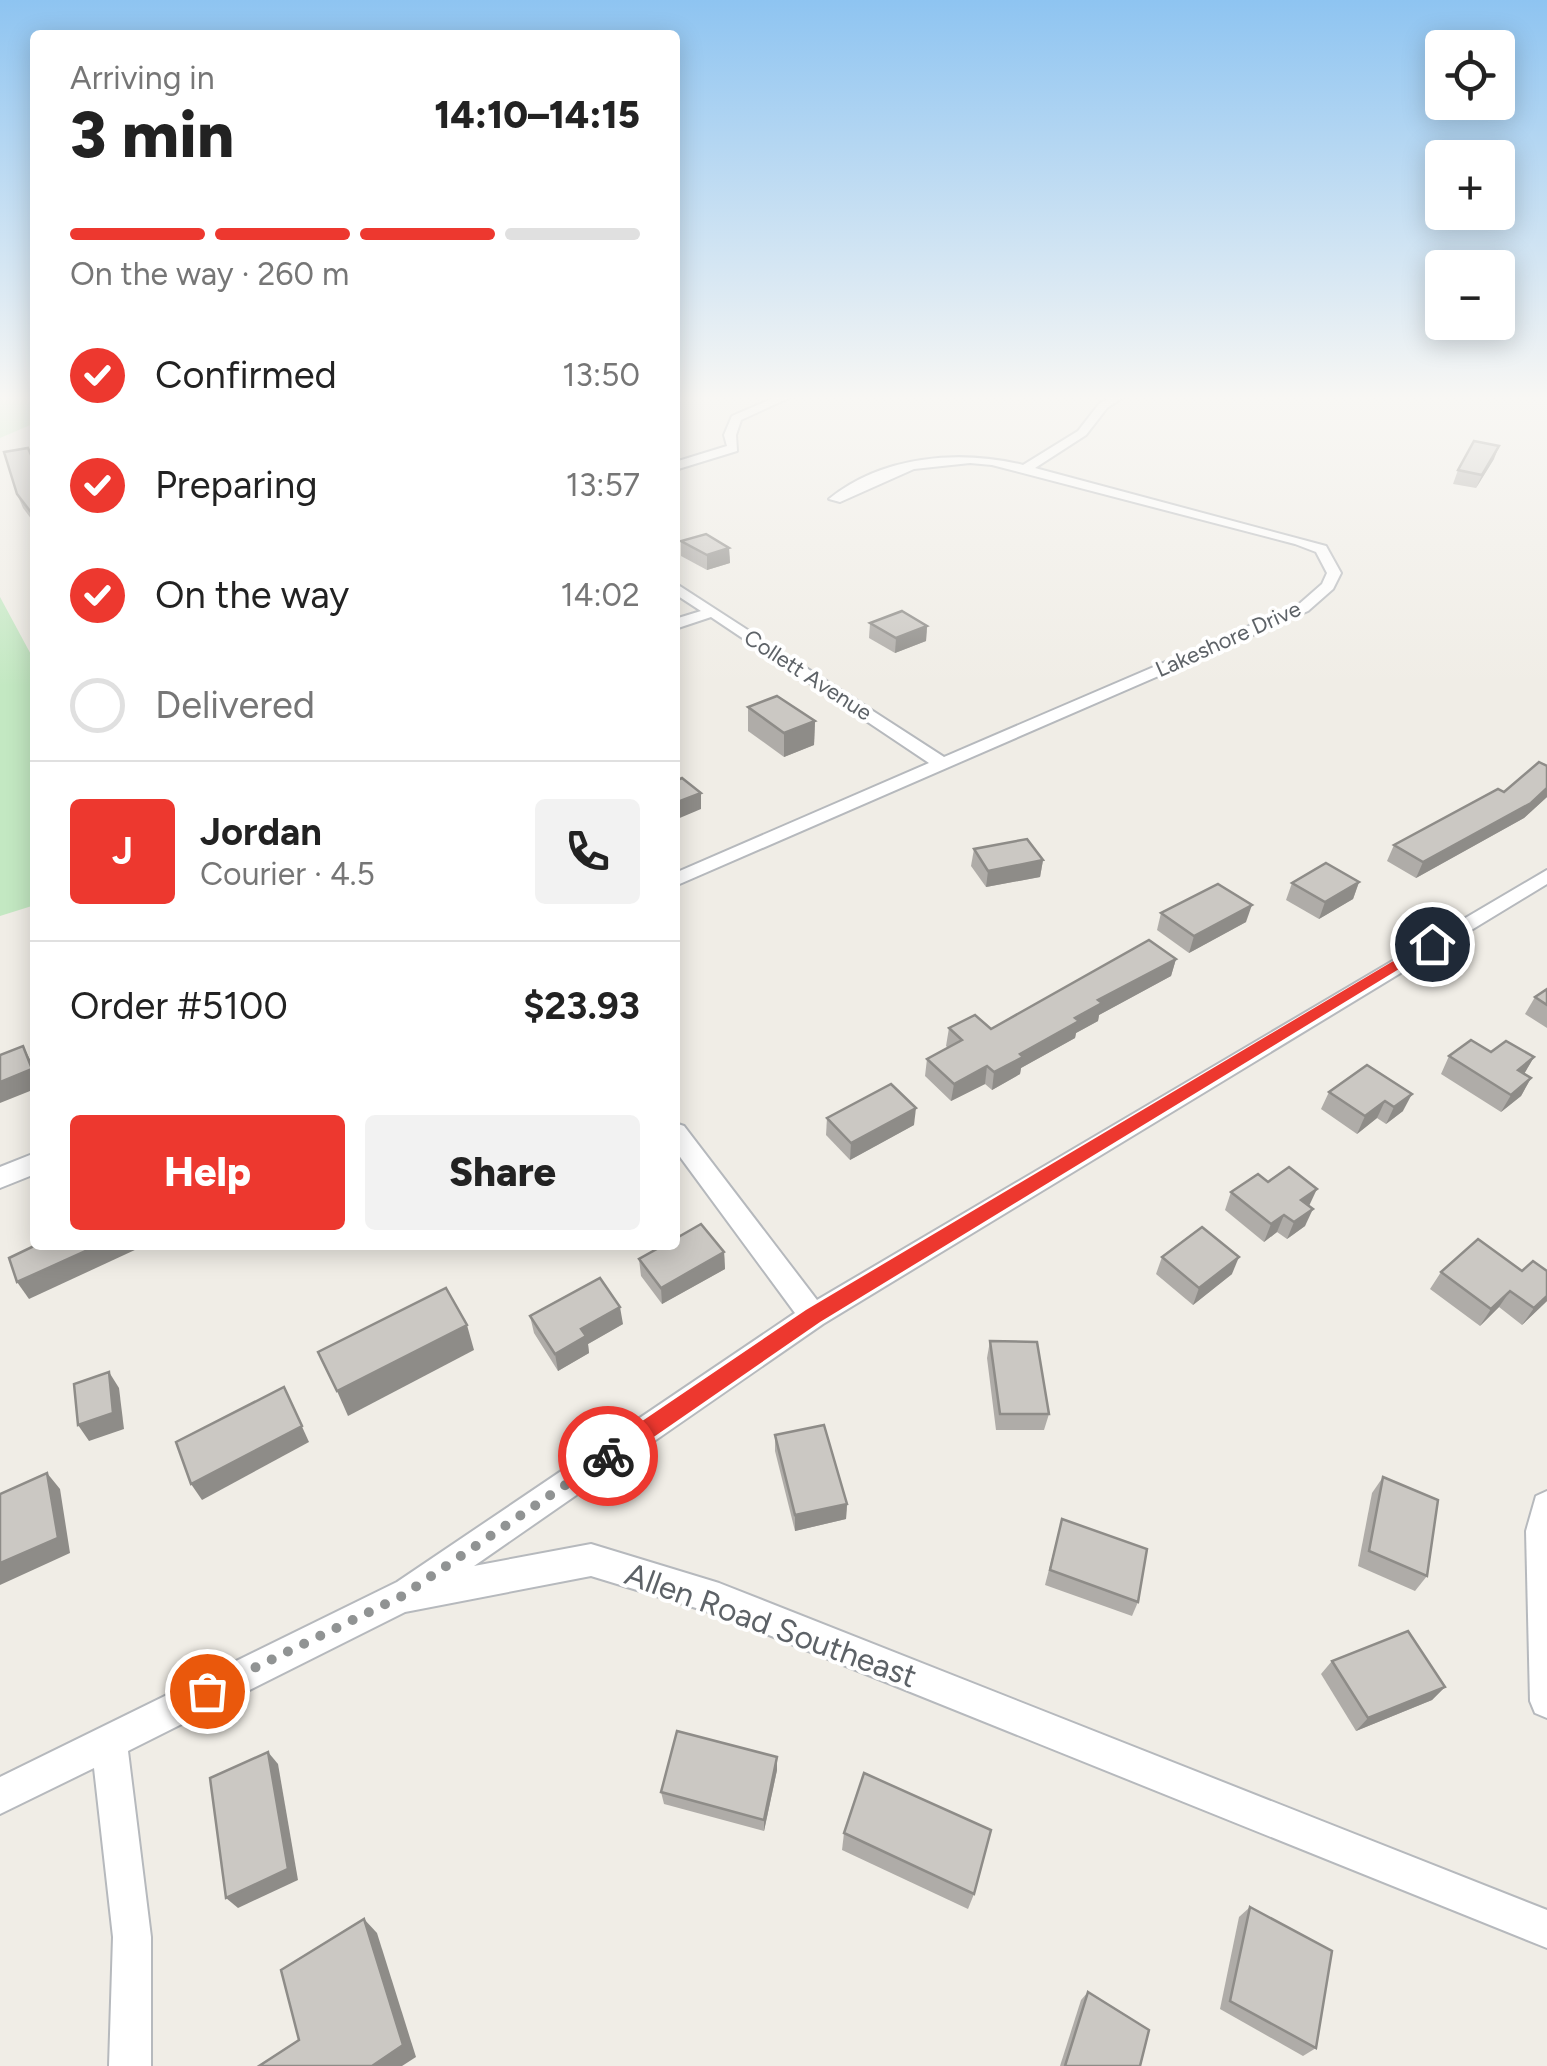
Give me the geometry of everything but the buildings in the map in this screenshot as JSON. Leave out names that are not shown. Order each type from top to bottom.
[{"type":"street","name":"Lakeshore Drive","points":[[834,498],[843,493]]},
{"type":"street","name":"Lakeshore Drive","points":[[680,878],[1304,608],[1328,586],[1334,573],[1321,549],[1300,541],[1118,493]]},
{"type":"street","name":"Collett Avenue","points":[[680,590],[942,764]]},
{"type":"street","points":[[680,622],[712,612]]},
{"type":"street","points":[[402,1596],[813,1316],[1547,876]]},
{"type":"street","points":[[680,1139],[813,1316]]},
{"type":"street","points":[[0,1178],[30,1166]]},
{"type":"street","points":[[1547,1506],[1542,1531],[1547,1701]]},
{"type":"street","name":"Allen Road Southeast","points":[[0,1796],[402,1596],[591,1560],[719,1599],[1547,1929]]},
{"type":"street","points":[[109,1739],[132,1937],[130,2066]]},
{"type":"green space","points":[[0,597],[30,653],[30,907],[0,916]]},
{"type":"way so far","points":[[207,1691],[402,1596],[608,1456]]},
{"type":"route","points":[[608,1456],[813,1316],[1432,944]]}]
